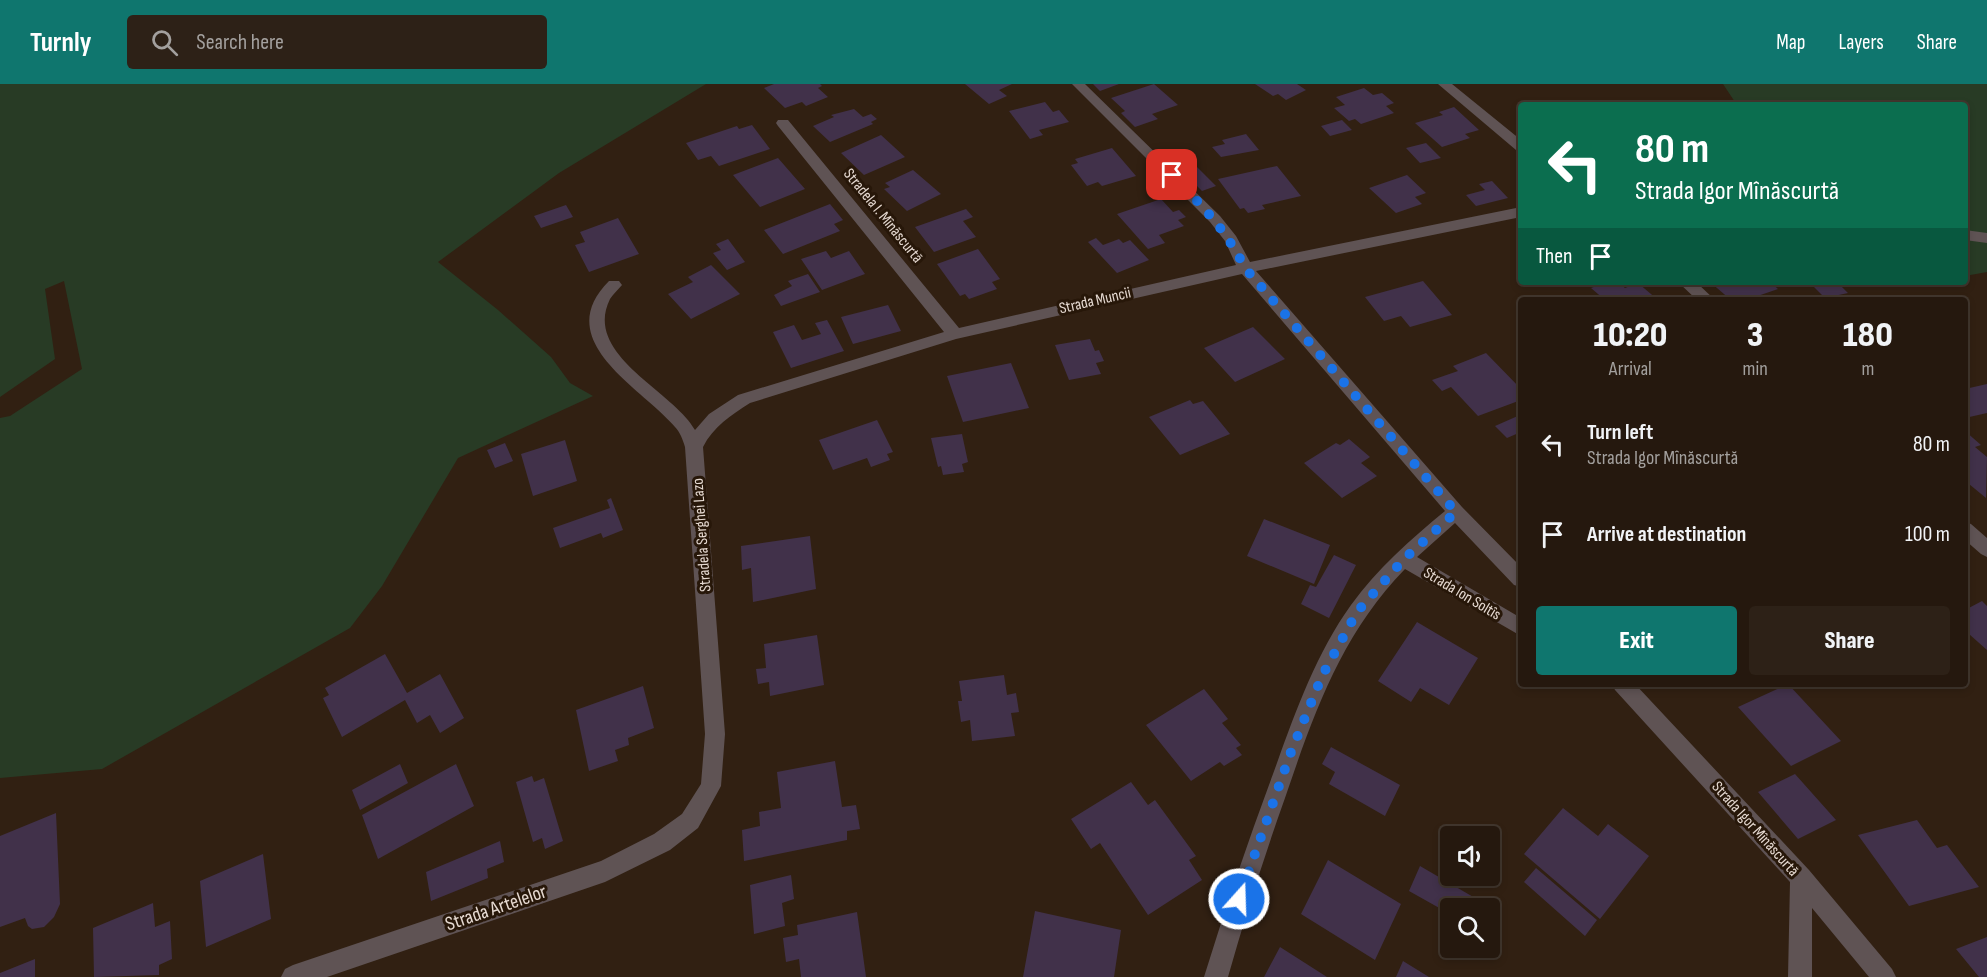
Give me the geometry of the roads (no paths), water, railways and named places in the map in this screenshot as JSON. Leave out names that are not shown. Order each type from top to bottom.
[{"type":"street","points":[[1078,84],[1215,219],[1231,239],[1245,268],[1456,512],[1518,576]]},
{"type":"street","points":[[1444,84],[1518,145]]},
{"type":"street","name":"Stradela I. Mînăscurtă","points":[[783,123],[955,334]]},
{"type":"street","name":"Strada Muncii","points":[[694,447],[701,431],[717,414],[744,399],[955,334],[1245,268],[1518,213]]},
{"type":"street","points":[[1968,236],[1987,238]]},
{"type":"street","name":"Stradela Serghei Lazo","points":[[614,285],[602,300],[597,323],[602,345],[653,399],[680,420],[694,447],[715,734],[711,786],[690,820]]},
{"type":"street","points":[[1690,285],[1704,297]]},
{"type":"street","name":"Strada Ion Soltîs","points":[[1216,977],[1239,899],[1291,752],[1322,676],[1357,612],[1404,559],[1456,512]]},
{"type":"street","points":[[1968,533],[1987,549]]},
{"type":"street","name":"Strada Ion Soltîs","points":[[1404,559],[1518,626]]},
{"type":"street","name":"Strada Igor Mînăscurtă","points":[[1625,687],[1801,878],[1884,977]]},
{"type":"street","name":"Strada Artelelor","points":[[293,977],[605,871],[662,842],[690,820]]},
{"type":"street","points":[[1800,977],[1801,878]]}]
